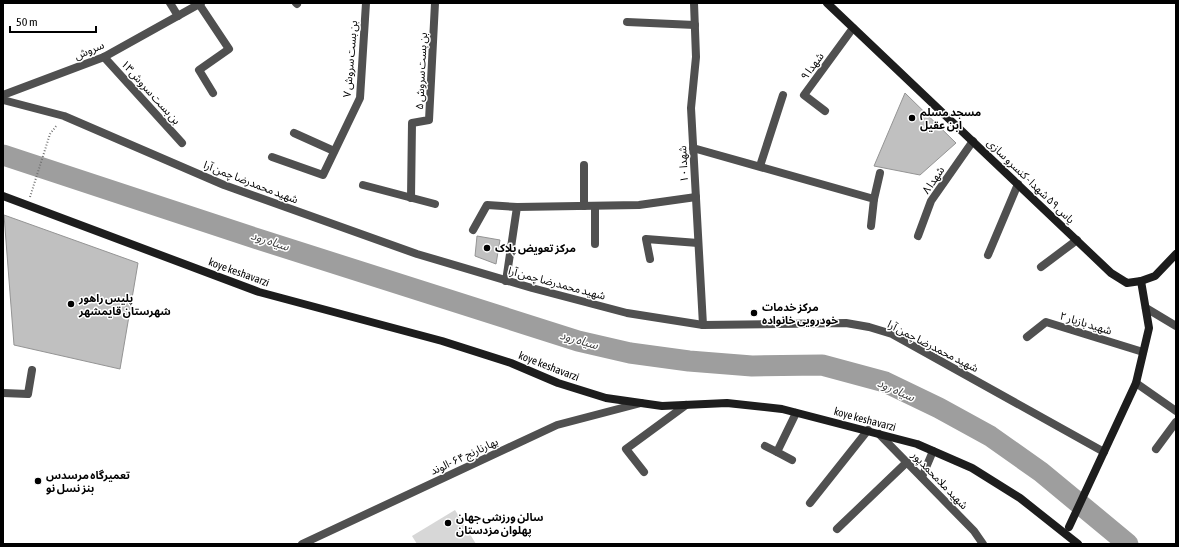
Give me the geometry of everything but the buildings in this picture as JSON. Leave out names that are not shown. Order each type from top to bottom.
[{"type":"street","points":[[170,3],[178,16]]},
{"type":"street","name":"بن بست سروش ۷","points":[[272,157],[323,175],[360,98],[366,3]]},
{"type":"street","name":"بن بست سروش ۵","points":[[411,198],[412,123],[430,120],[435,3]]},
{"type":"street","name":"شهدا ۱۰","points":[[694,3],[696,57],[691,108],[703,325]]},
{"type":"street","name":"یاس ۵۹ شهدا - کنسرو سازی","points":[[827,3],[1111,272],[1127,283],[1142,281]]},
{"type":"street","points":[[200,4],[229,49],[199,70],[213,93]]},
{"type":"street","name":"سروش","points":[[3,95],[104,57],[200,4]]},
{"type":"street","points":[[627,22],[695,25]]},
{"type":"street","name":"شهدا ۹","points":[[825,111],[804,95],[853,28]]},
{"type":"street","name":"بن بست سروش۱۳","points":[[104,57],[182,143]]},
{"type":"street","points":[[760,166],[783,96]]},
{"type":"street","name":"شهید محمدرضا چمن آرا","points":[[3,100],[64,116],[231,188],[417,254],[506,281],[628,313],[703,325],[846,323],[869,327],[892,334],[1104,452]]},
{"type":"street","points":[[294,132],[334,152]]},
{"type":"street","name":"شهدا ۸","points":[[918,236],[931,201],[973,141]]},
{"type":"street","points":[[693,148],[874,199]]},
{"type":"street","points":[[584,165],[584,206]]},
{"type":"street","points":[[871,226],[874,199],[880,174]]},
{"type":"street","points":[[988,255],[1018,184]]},
{"type":"street","points":[[363,185],[435,204]]},
{"type":"street","name":"koye keshavarzi","points":[[3,196],[260,292],[442,341],[510,363],[558,383],[606,398],[662,406],[727,403],[782,409],[868,430],[917,444],[972,468],[1067,530],[1078,544]]},
{"type":"street","points":[[473,230],[487,205],[517,207],[639,205],[696,197]]},
{"type":"street","points":[[595,206],[595,244]]},
{"type":"street","points":[[506,281],[517,207]]},
{"type":"street","points":[[650,259],[646,239],[698,243]]},
{"type":"street","points":[[1041,267],[1077,240]]},
{"type":"street","points":[[1067,530],[1136,383],[1149,328],[1142,281],[1155,276],[1176,254]]},
{"type":"street","points":[[1146,308],[1176,326]]},
{"type":"street","name":"شهید بازیار ۲","points":[[1027,337],[1046,322],[1144,352]]},
{"type":"street","points":[[3,393],[28,394],[32,370]]},
{"type":"street","points":[[1136,383],[1176,411]]},
{"type":"street","name":"بهارنارنج ۶۴ -الوند","points":[[302,544],[557,424],[641,403]]},
{"type":"street","points":[[644,472],[626,449],[686,405]]},
{"type":"street","points":[[777,452],[796,413]]},
{"type":"street","points":[[1156,450],[1176,422]]},
{"type":"street","points":[[810,503],[868,430]]},
{"type":"street","name":"شهید ملامحمدپور","points":[[879,434],[974,531],[983,544]]},
{"type":"street","points":[[765,446],[792,460]]},
{"type":"street","points":[[922,477],[933,451]]},
{"type":"street","points":[[837,529],[907,462]]},
{"type":"path","points":[[32,193],[50,134]]},
{"type":"shaded area","name":"سالن ورزشی جهان پهلوان مزدستان","points":[[455,510],[476,544],[417,544],[412,536]]},
{"type":"waterway","name":"سیاه رود","points":[[3,155],[261,240],[578,341],[630,353],[689,361],[752,366],[822,365],[885,382],[939,408],[990,436],[1041,472],[1128,544]]},
{"type":"place","name":"مسجد مسلم ابن عقیل","points":[[912,118]]},
{"type":"place","name":"مرکز تعویض پلاک","points":[[487,248]]},
{"type":"place","name":"پلیس راهور شهرستان قایمشهر","points":[[71,304]]},
{"type":"place","name":"مرکز خدمات خودرویی خانواده","points":[[754,313]]},
{"type":"place","name":"تعمیرگاه مرسدس بنز نسل نو","points":[[38,481]]},
{"type":"place","name":"سالن ورزشی جهان پهلوان مزدستان","points":[[448,523]]}]
